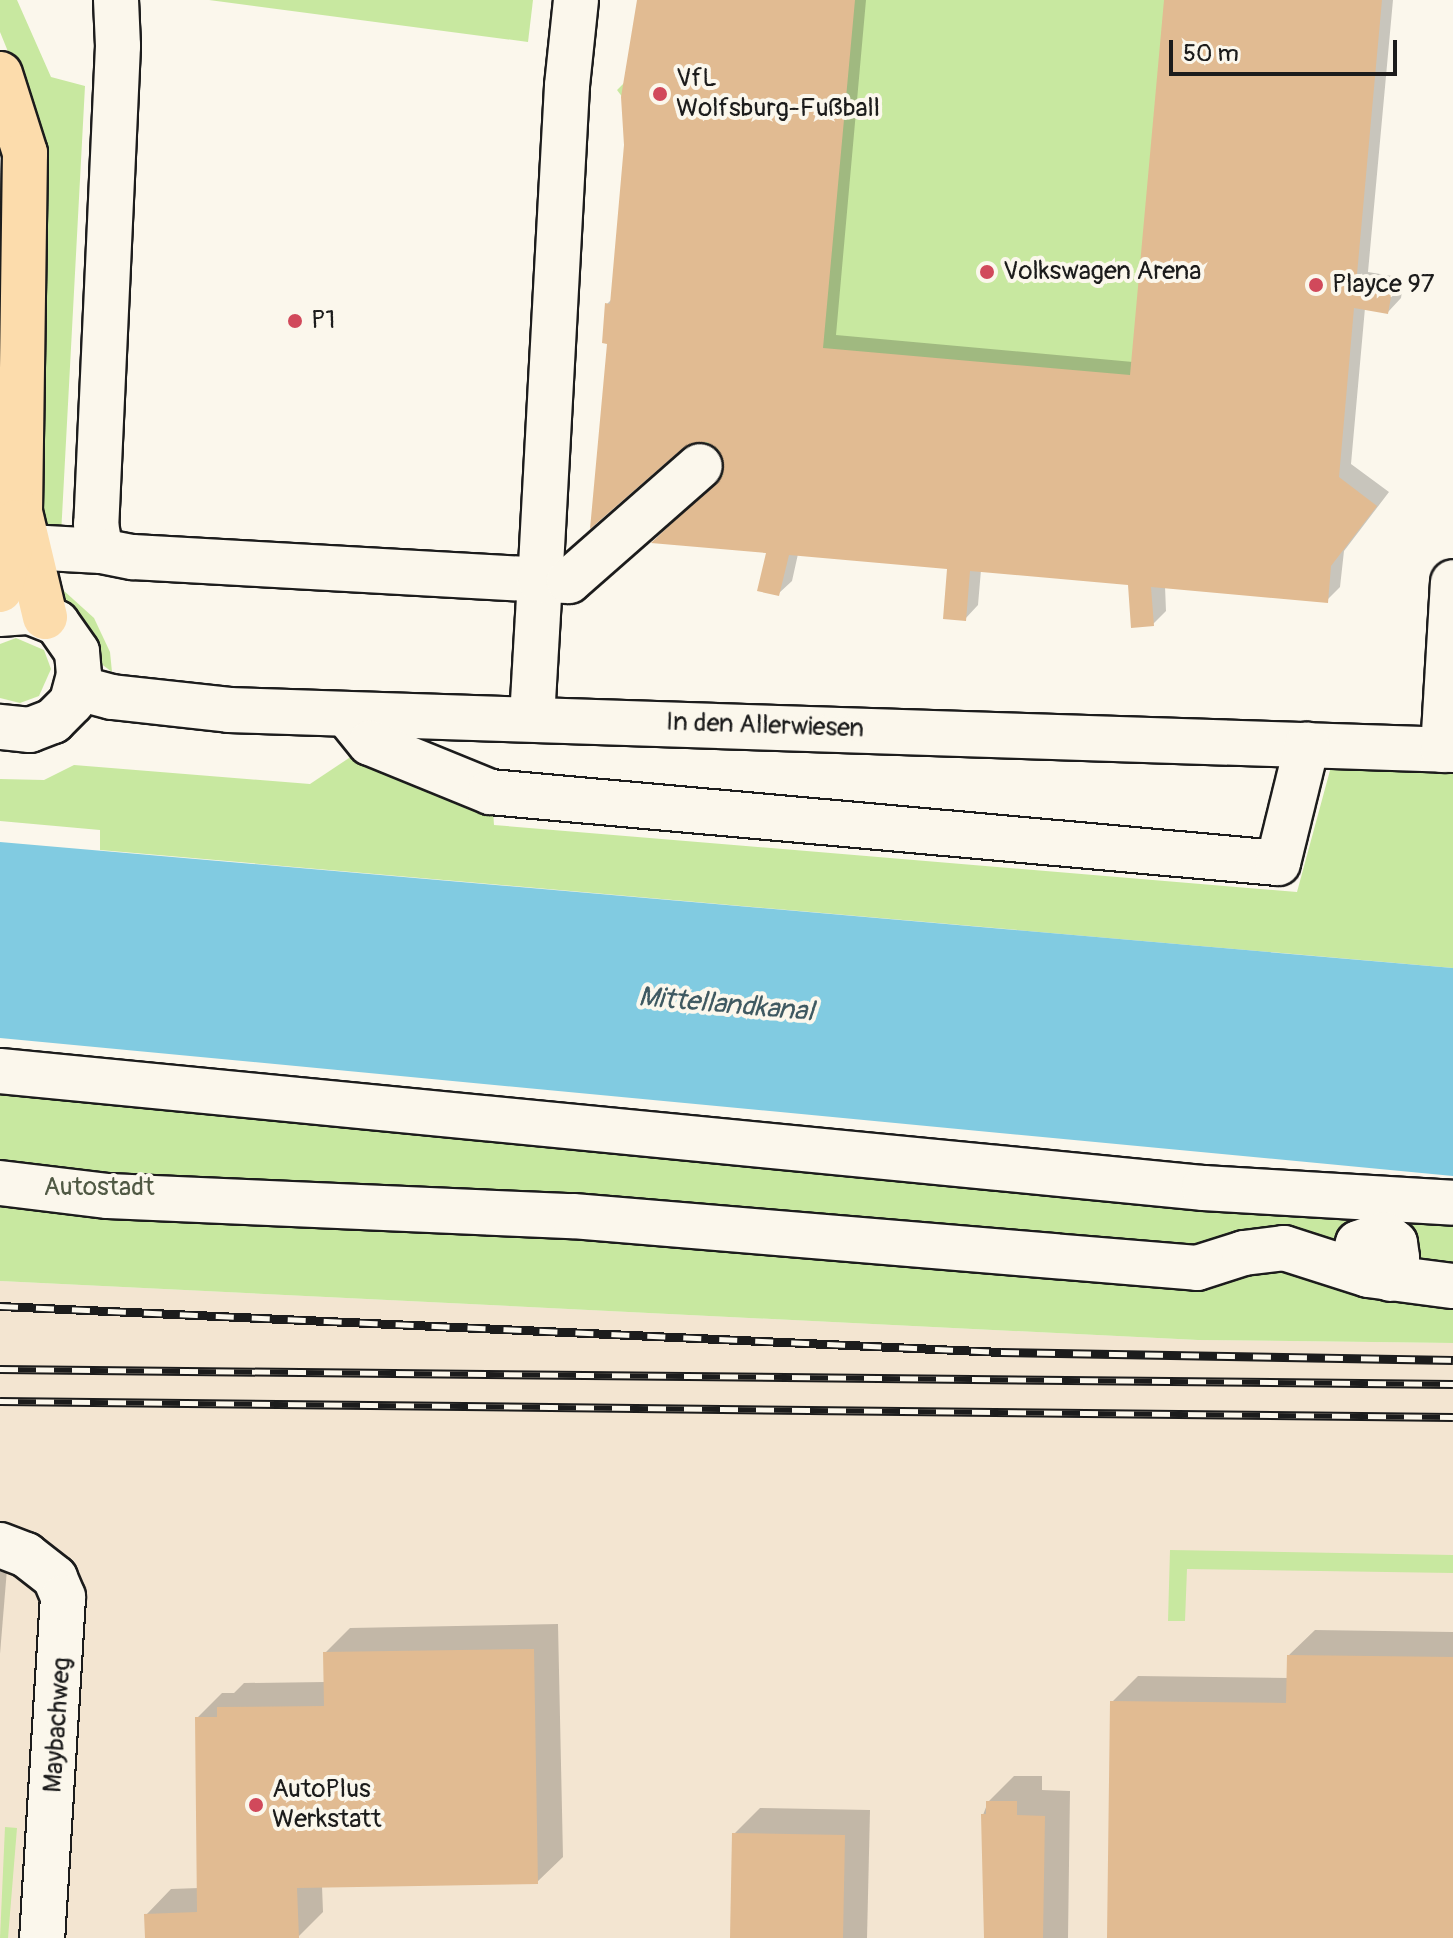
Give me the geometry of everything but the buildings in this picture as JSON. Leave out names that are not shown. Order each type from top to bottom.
[{"type":"main road","points":[[0,74],[25,153],[24,529],[45,617]]},
{"type":"main road","points":[[0,134],[24,239]]},
{"type":"main road","points":[[0,590],[24,529]]},
{"type":"street","points":[[101,551],[96,524],[118,46],[116,0]]},
{"type":"street","points":[[532,718],[567,86],[576,0]]},
{"type":"street","points":[[24,529],[101,551],[169,560],[569,581],[700,466]]},
{"type":"street","points":[[1448,750],[1453,582]]},
{"type":"street","points":[[0,614],[15,611],[45,617],[73,644],[78,688],[62,714],[46,724],[23,731],[0,727]]},
{"type":"street","name":"In den Allerwiesen","points":[[78,688],[123,699],[229,710],[1448,750]]},
{"type":"street","points":[[347,715],[370,743],[490,792],[1278,863],[1307,745]]},
{"type":"street","points":[[0,1071],[1204,1188],[1453,1203]]},
{"type":"street","points":[[0,1183],[108,1196],[573,1216],[1197,1268],[1244,1253],[1284,1248],[1370,1274],[1453,1286]]},
{"type":"street","name":"Maybachweg","points":[[0,1545],[26,1555],[55,1578],[63,1597],[42,1938]]},
{"type":"shaded area","points":[[0,1281],[1198,1340],[1453,1343],[1453,1938],[0,1938]]},
{"type":"green space","points":[[0,0],[17,0],[51,77],[85,86],[61,535],[42,534],[31,108],[0,32]]},
{"type":"green space","points":[[209,0],[533,0],[528,42]]},
{"type":"green space","name":"Volkswagen Arena","points":[[648,0],[1337,0],[1289,421],[726,491],[681,441],[625,154],[623,98],[617,90],[624,83]]},
{"type":"green space","points":[[44,584],[63,590],[94,618],[110,652],[112,672],[88,654]]},
{"type":"green space","points":[[16,638],[44,650],[51,669],[39,696],[20,703],[0,698],[0,644]]},
{"type":"green space","points":[[355,754],[493,810],[494,825],[1297,892],[1332,763],[1453,768],[1453,968],[100,850],[100,830],[0,821],[0,779],[44,780],[74,765],[310,784]]},
{"type":"green space","name":"Autostadt","points":[[0,1081],[1453,1212],[1453,1343],[1198,1340],[0,1281]]},
{"type":"green space","points":[[1170,1550],[1453,1555],[1453,1573],[1187,1569],[1185,1621],[1168,1621]]},
{"type":"green space","points":[[5,1827],[17,1828],[8,1938],[0,1938]]},
{"type":"water","name":"Mittellandkanal","points":[[0,842],[1453,968],[1453,1176],[0,1038]]},
{"type":"railway","points":[[0,1306],[1001,1352],[1453,1360]]},
{"type":"railway","points":[[0,1369],[1453,1384]]},
{"type":"railway","points":[[0,1401],[1453,1417]]},
{"type":"place","name":"VfL Wolfsburg-Fußball","points":[[660,94]]},
{"type":"place","name":"Volkswagen Arena","points":[[987,272]]},
{"type":"place","name":"Playce 97","points":[[1316,285]]},
{"type":"place","name":"P1","points":[[295,321]]},
{"type":"place","name":"AutoPlus Werkstatt","points":[[256,1805]]}]
